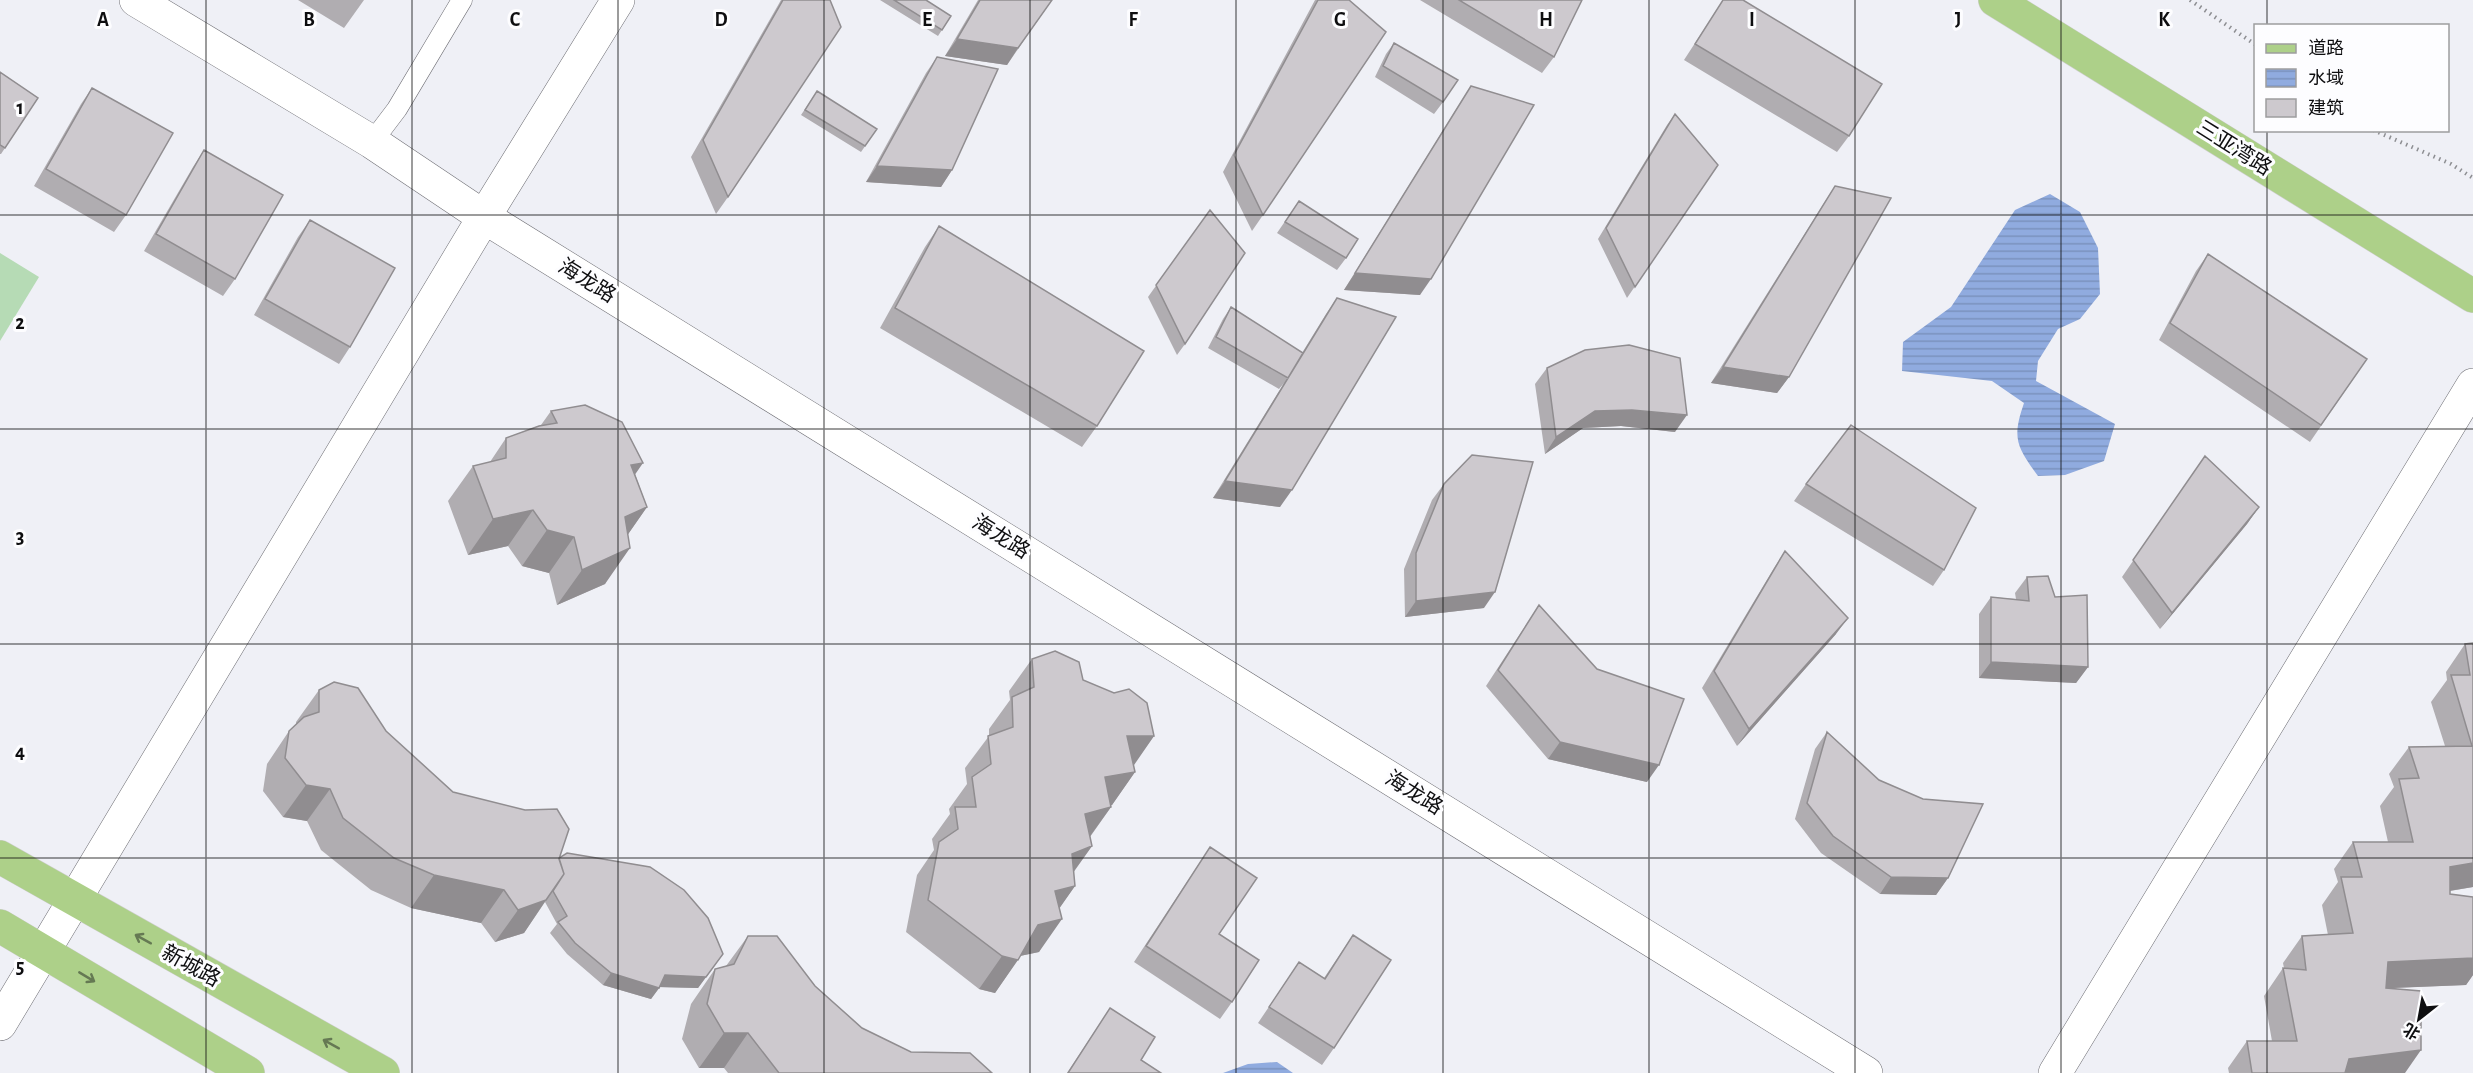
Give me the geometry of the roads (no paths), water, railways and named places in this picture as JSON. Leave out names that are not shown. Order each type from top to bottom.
[{"type":"main road","name":"三亚湾路","points":[[1995,0],[2473,296]]},
{"type":"main road","name":"新城路","points":[[0,857],[382,1073]]},
{"type":"main road","points":[[0,926],[248,1073]]},
{"type":"street","name":"海龙路","points":[[136,0],[372,142],[484,217],[1866,1073]]},
{"type":"street","points":[[0,1024],[45,953],[74,900],[484,217],[618,0]]},
{"type":"street","points":[[2055,1073],[2473,385]]},
{"type":"lane","points":[[372,142],[397,110],[462,0]]},
{"type":"water","points":[[2050,194],[2080,212],[2098,248],[2100,294],[2080,319],[2058,329],[2038,361],[2036,381],[2115,424],[2104,461],[2065,475],[2038,476],[2025,457],[2018,441],[2018,425],[2024,403],[1992,381],[1902,371],[1903,342],[1951,307],[2015,210]]},
{"type":"water","points":[[1277,1062],[1293,1073],[1223,1073],[1248,1064]]}]
